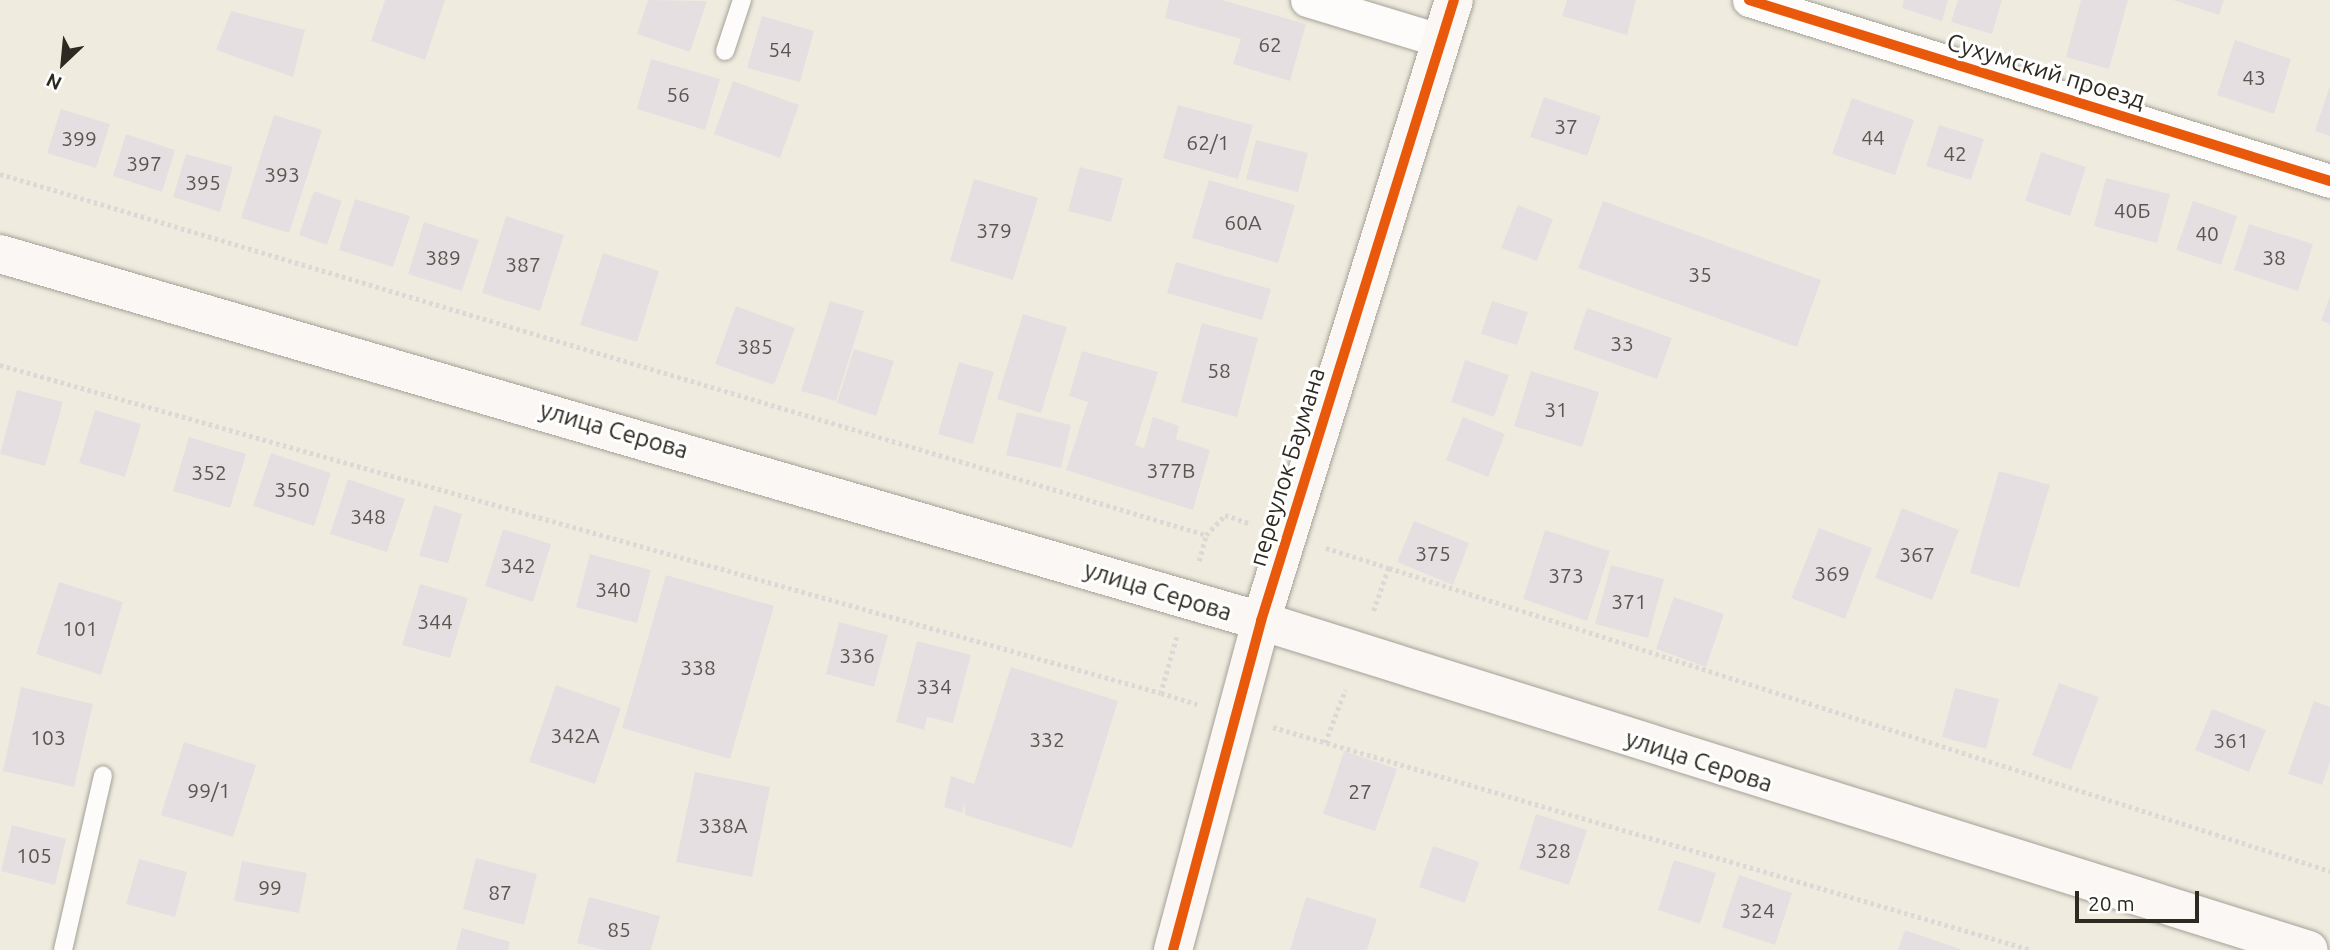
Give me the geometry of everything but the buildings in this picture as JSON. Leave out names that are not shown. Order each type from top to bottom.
[{"type":"main road","name":"переулок Баумана","points":[[1173,950],[1261,621],[1454,0]]},
{"type":"main road","name":"улица Серова","points":[[0,254],[1261,621],[2309,950]]},
{"type":"street","points":[[1307,0],[1442,41]]},
{"type":"street","name":"Сухумский проезд","points":[[1749,0],[2330,181]]},
{"type":"lane","points":[[725,51],[741,0]]},
{"type":"lane","points":[[63,950],[103,776]]},
{"type":"path","points":[[0,174],[1206,535]]},
{"type":"path","points":[[0,365],[1161,693]]},
{"type":"path","points":[[1389,568],[2330,871]]},
{"type":"path","points":[[1325,743],[2031,950]]},
{"type":"cycle path","points":[[1173,950],[1261,621],[1454,0]]},
{"type":"cycle path","points":[[1749,0],[2330,181]]}]
